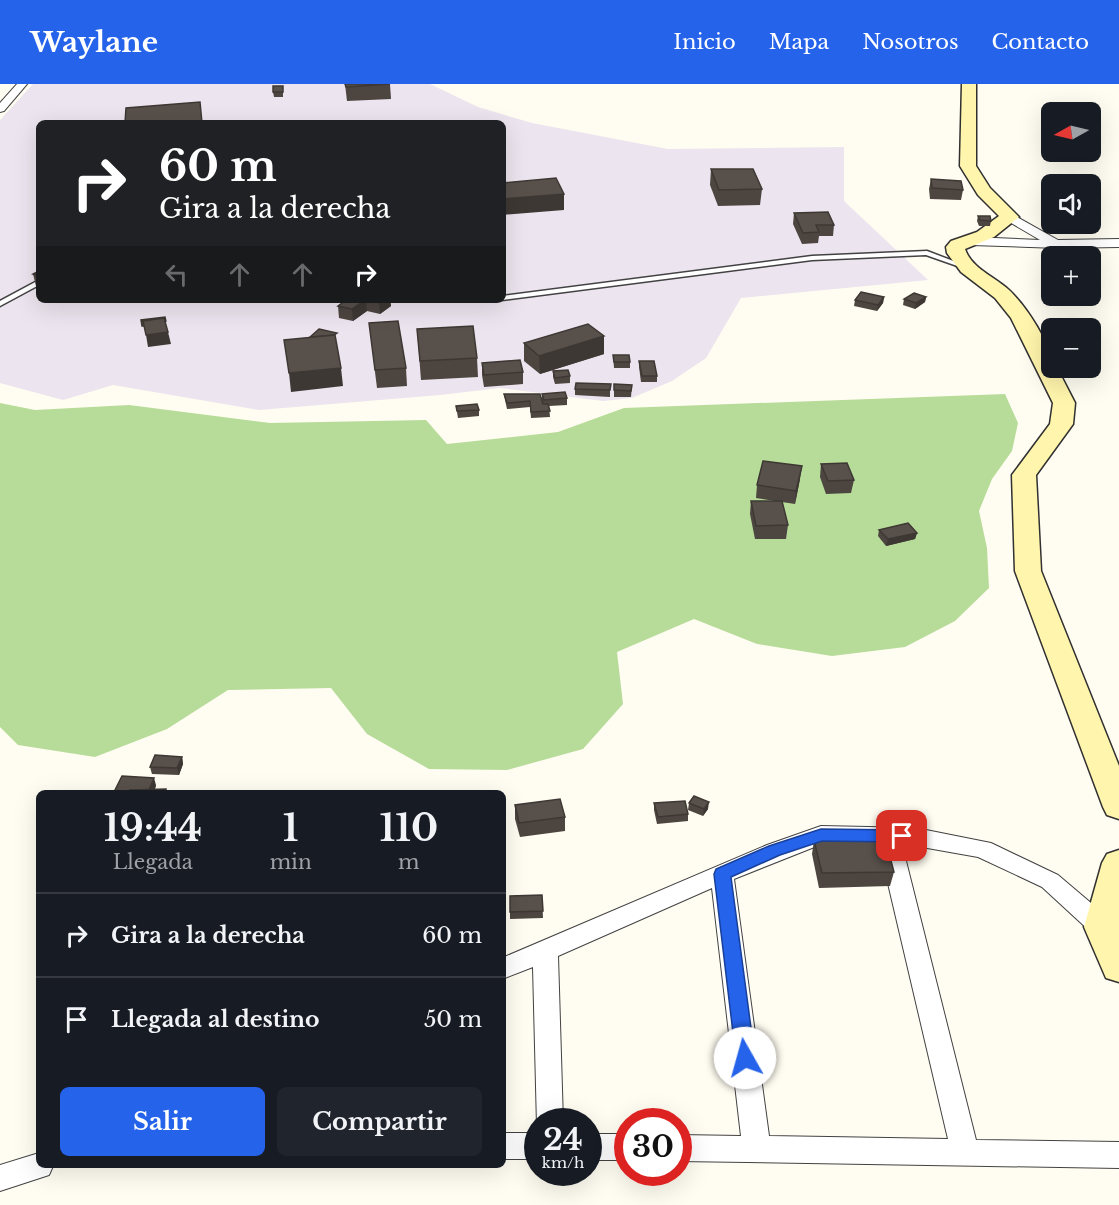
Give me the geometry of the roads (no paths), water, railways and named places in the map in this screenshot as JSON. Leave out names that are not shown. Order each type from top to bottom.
[{"type":"street","points":[[0,109],[22,84]]},
{"type":"street","points":[[969,84],[968,166],[984,190],[1010,216],[1058,244]]},
{"type":"street","points":[[971,241],[992,230],[1010,216]]},
{"type":"street","points":[[1119,243],[1058,244],[971,241],[961,242],[955,247],[956,253],[968,268],[1002,294],[1020,316],[1064,404],[1061,424],[1024,475],[1028,571],[1119,807]]},
{"type":"street","points":[[506,967],[775,851],[821,835],[916,837],[983,849],[1050,881],[1101,927],[1119,967]]},
{"type":"street","points":[[888,836],[965,1153]]},
{"type":"street","points":[[1101,927],[1119,863]]},
{"type":"street","points":[[722,874],[757,1149]]},
{"type":"street","points":[[544,951],[549,1108]]},
{"type":"street","points":[[506,1146],[524,1146]]},
{"type":"street","points":[[692,1148],[1119,1155]]},
{"type":"street","points":[[0,1178],[36,1167]]},
{"type":"lane","points":[[506,297],[812,258],[927,254],[968,268]]},
{"type":"lane","points":[[0,304],[36,284]]}]
